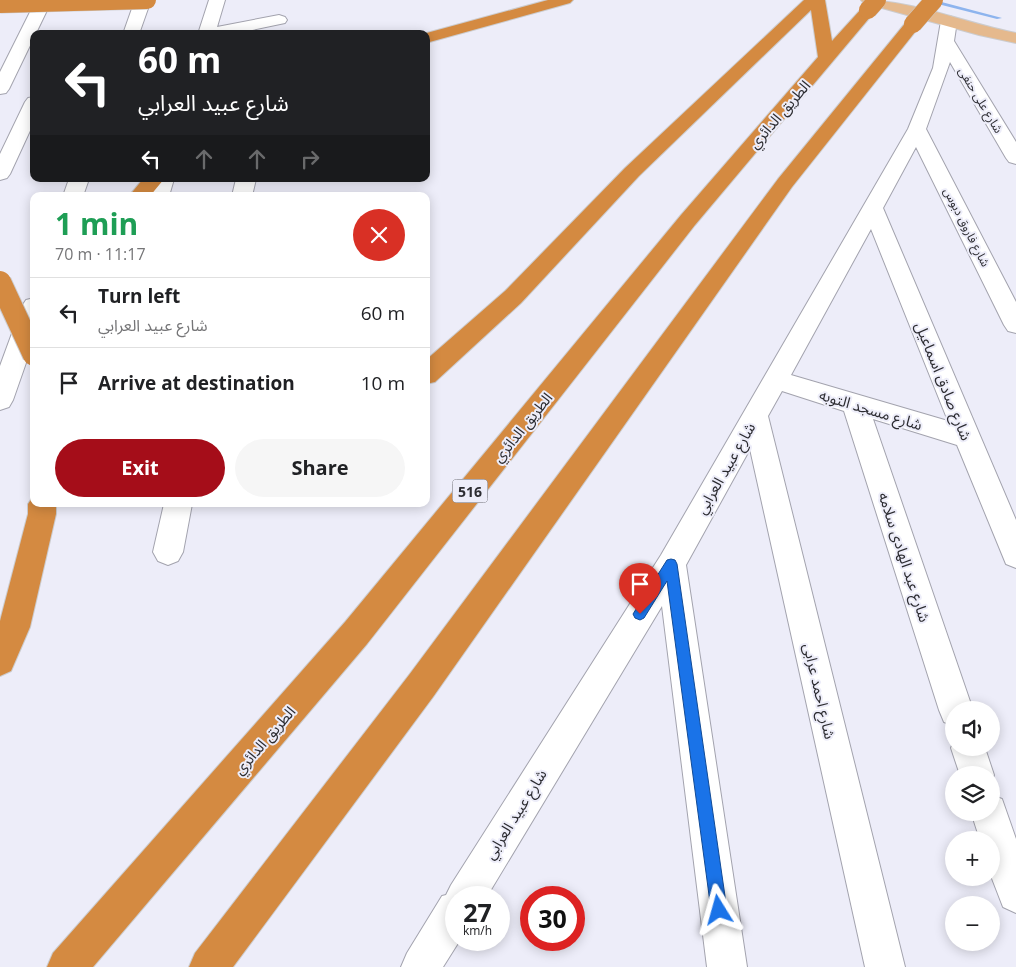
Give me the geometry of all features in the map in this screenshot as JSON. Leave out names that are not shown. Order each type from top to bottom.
[{"type":"highway","points":[[0,4],[147,0]]},
{"type":"highway","points":[[430,37],[565,0]]},
{"type":"highway","points":[[430,371],[513,297],[632,172],[812,0]]},
{"type":"highway","points":[[817,0],[827,59]]},
{"type":"highway","name":"الطريق الدائري","points":[[67,967],[356,633],[688,220],[827,59],[871,3]]},
{"type":"highway","points":[[209,967],[421,686],[784,183],[913,24],[949,22]]},
{"type":"highway","points":[[143,192],[151,182]]},
{"type":"highway","points":[[0,282],[30,346]]},
{"type":"highway","points":[[0,660],[14,627],[42,514],[42,507]]},
{"type":"main road","points":[[871,3],[1016,38]]},
{"type":"main road","points":[[949,22],[1016,31]]},
{"type":"street","points":[[0,89],[6,65],[44,0]]},
{"type":"street","points":[[132,30],[143,0]]},
{"type":"street","points":[[207,30],[218,0]]},
{"type":"street","points":[[227,30],[279,20]]},
{"type":"street","name":"شارع عبيد العرابي","points":[[471,886],[671,564],[918,129],[941,68],[949,22]]},
{"type":"street","name":"شارع على حنفى","points":[[949,22],[1016,158]]},
{"type":"street","points":[[6,65],[30,63]]},
{"type":"street","points":[[0,96],[30,93]]},
{"type":"street","points":[[0,174],[30,110]]},
{"type":"street","name":"شارع فاروق دبوس","points":[[918,129],[1016,325]]},
{"type":"street","name":"شارع صادق اسماعيل","points":[[873,208],[1016,555]]},
{"type":"street","points":[[0,400],[30,317]]},
{"type":"street","name":"شارع مسجد التوبه","points":[[775,380],[966,437]]},
{"type":"street","name":"شارع عبد الهادى سلامه","points":[[855,404],[953,701]]},
{"type":"street","name":"شارع احمد عرابى","points":[[755,415],[885,967]]},
{"type":"street","points":[[168,552],[177,507]]},
{"type":"street","points":[[671,564],[727,967]]},
{"type":"street","points":[[992,821],[1016,894]]},
{"type":"street","points":[[421,967],[445,928]]},
{"type":"waterway","points":[[932,1],[999,18]]},
{"type":"route","points":[[640,614],[671,564],[719,910]]}]
